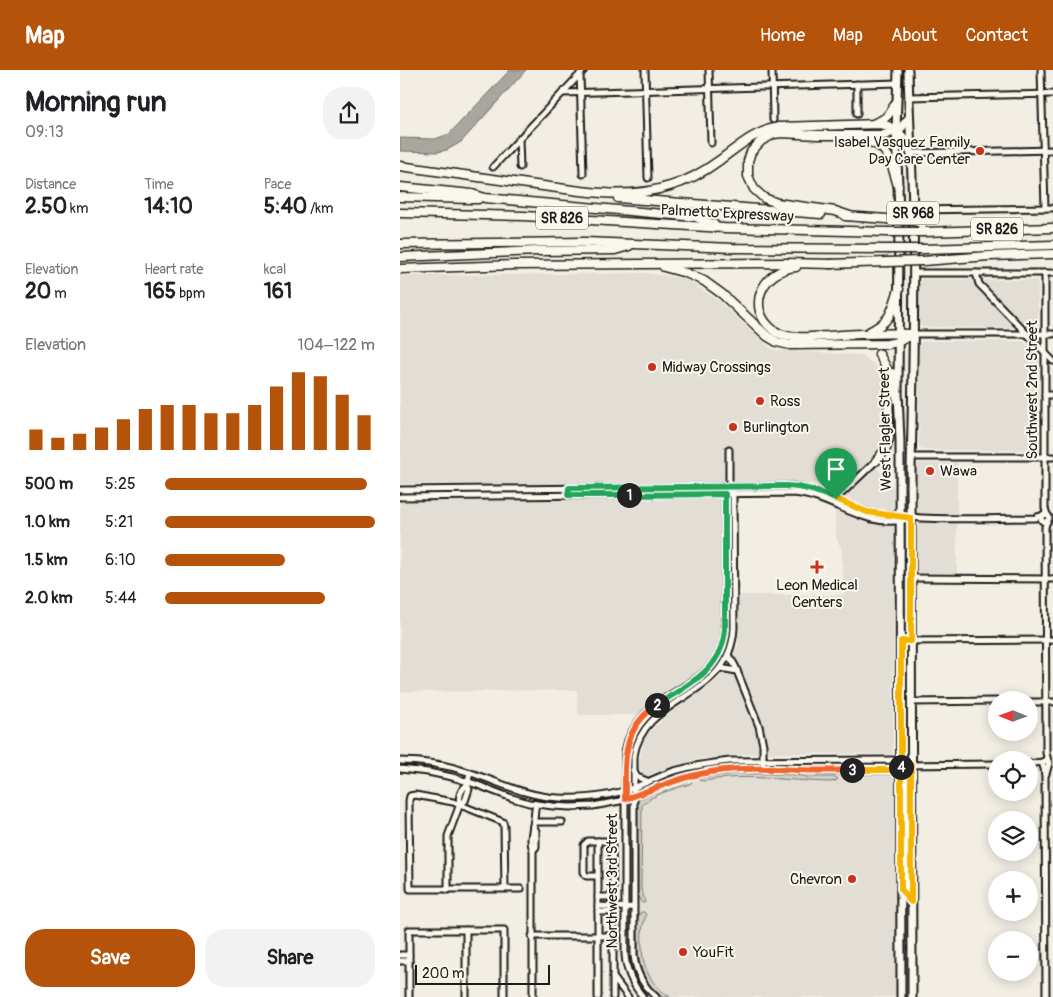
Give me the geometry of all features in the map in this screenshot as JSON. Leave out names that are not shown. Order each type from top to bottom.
[{"type":"highway","points":[[873,124],[886,119],[896,103]]},
{"type":"highway","points":[[850,216],[835,211],[768,200],[760,195],[754,189],[747,171],[751,152],[761,141],[781,133],[818,136],[885,135],[904,125],[909,118]]},
{"type":"highway","points":[[594,193],[650,192],[673,186],[696,176],[753,136],[772,128],[787,126],[873,124],[887,126],[896,130],[904,138],[911,153]]},
{"type":"highway","points":[[844,136],[868,141],[881,147],[891,164],[898,186]]},
{"type":"highway","points":[[400,166],[648,201],[915,221],[923,228]]},
{"type":"highway","points":[[400,187],[472,194],[485,198]]},
{"type":"highway","points":[[400,197],[485,198],[696,217],[724,228]]},
{"type":"highway","name":"Palmetto Expressway","points":[[400,213],[524,216],[724,228],[888,232],[923,228],[942,231],[1053,228]]},
{"type":"highway","name":"SR 826","points":[[400,244],[555,242],[756,249],[888,250],[1053,245]]},
{"type":"highway","points":[[400,258],[539,251],[615,250],[636,244]]},
{"type":"highway","points":[[898,338],[865,334],[786,336],[773,330],[764,320],[759,304],[760,296],[765,283],[774,274],[791,267],[1053,254]]},
{"type":"highway","points":[[400,269],[514,265],[833,264]]},
{"type":"highway","points":[[650,265],[676,270],[704,281],[722,294],[760,331],[777,342],[790,346],[887,344],[898,338],[913,334]]},
{"type":"highway","points":[[865,334],[888,319],[899,289]]},
{"type":"highway","points":[[855,344],[872,350],[884,358],[891,369],[898,401]]},
{"type":"highway","points":[[876,461],[887,447],[890,431],[887,369],[879,354]]},
{"type":"main road","name":"West Flagler Street","points":[[898,70],[896,130],[900,441],[901,997]]},
{"type":"main road","name":"West Flagler Street","points":[[908,70],[914,273],[911,457],[912,997]]},
{"type":"main road","points":[[898,82],[909,97]]},
{"type":"main road","points":[[901,889],[911,902]]},
{"type":"main road","points":[[901,905],[911,917]]},
{"type":"street","points":[[645,70],[648,178]]},
{"type":"street","points":[[709,70],[711,143]]},
{"type":"street","points":[[772,70],[773,120]]},
{"type":"street","points":[[1040,70],[1045,208]]},
{"type":"street","points":[[582,72],[583,174]]},
{"type":"street","points":[[494,167],[582,72]]},
{"type":"street","points":[[562,93],[898,82]]},
{"type":"street","points":[[856,84],[857,114]]},
{"type":"street","points":[[909,97],[1053,94]]},
{"type":"street","points":[[519,140],[520,167]]},
{"type":"street","points":[[911,153],[1053,150]]},
{"type":"street","points":[[913,210],[1053,208]]},
{"type":"street","points":[[914,273],[1053,273]]},
{"type":"street","points":[[976,273],[979,284],[1053,361]]},
{"type":"street","name":"Southwest 2nd Street","points":[[1045,273],[1046,997]]},
{"type":"street","points":[[913,334],[1053,334]]},
{"type":"street","points":[[1045,395],[1053,395]]},
{"type":"street","points":[[728,450],[729,486],[733,493]]},
{"type":"street","points":[[911,457],[1053,457]]},
{"type":"street","points":[[836,499],[876,461]]},
{"type":"street","points":[[725,494],[729,486]]},
{"type":"street","points":[[400,490],[795,486],[816,491],[836,499],[843,506]]},
{"type":"street","points":[[568,495],[569,488]]},
{"type":"street","name":"Northwest 3rd Street","points":[[656,997],[648,990],[642,980],[636,969],[634,959],[634,756],[636,744],[641,733],[649,723],[709,680],[728,655],[734,632],[733,493]]},
{"type":"street","points":[[400,497],[787,493],[804,494],[843,506],[900,518],[1046,519]]},
{"type":"street","name":"Northwest 3rd Street","points":[[643,997],[633,982],[626,964],[626,751],[630,735],[638,722],[650,710],[707,670],[720,651],[725,629],[725,494]]},
{"type":"street","points":[[911,578],[1053,579]]},
{"type":"street","points":[[901,641],[1053,640]]},
{"type":"street","points":[[728,655],[736,668],[759,726],[762,740],[763,769]]},
{"type":"street","points":[[720,668],[736,671]]},
{"type":"street","points":[[912,702],[988,702]]},
{"type":"street","points":[[1038,702],[1053,702]]},
{"type":"street","points":[[400,761],[438,765],[470,773],[519,791],[551,798],[601,796],[625,790],[672,772],[704,764],[730,761],[893,760],[901,765]]},
{"type":"street","points":[[400,769],[444,775],[536,804],[578,807],[605,804],[625,799],[694,775],[731,770],[892,770],[901,765],[988,764]]},
{"type":"street","points":[[633,769],[637,777],[648,781]]},
{"type":"street","points":[[448,890],[448,836],[460,804],[458,799],[470,773]]},
{"type":"street","points":[[504,889],[503,822],[453,802],[415,795],[410,796],[410,889],[448,890],[521,889]]},
{"type":"street","points":[[532,997],[533,850],[531,847],[536,804]]},
{"type":"street","points":[[534,824],[562,822]]},
{"type":"street","points":[[598,876],[588,876],[585,874],[584,844],[588,841],[609,841],[612,845],[613,893],[610,897],[598,897]]},
{"type":"street","points":[[598,841],[598,997]]},
{"type":"street","points":[[598,909],[611,906],[614,908],[634,908]]},
{"type":"street","points":[[613,917],[613,997]]},
{"type":"street","points":[[409,997],[409,930],[504,930],[504,997]]},
{"type":"street","points":[[466,930],[466,997]]},
{"type":"street","points":[[532,936],[613,936]]},
{"type":"street","points":[[400,955],[409,958]]},
{"type":"street","points":[[400,961],[409,958]]},
{"type":"street","points":[[613,977],[628,997]]},
{"type":"shaded area","points":[[510,70],[526,70],[461,142],[447,150],[438,152],[400,151],[400,138],[435,139],[449,134]]},
{"type":"shaded area","points":[[646,273],[686,279],[719,301],[773,350],[862,355],[876,366],[887,389],[888,439],[871,461],[894,488],[893,754],[756,753],[699,759],[645,776],[639,767],[644,738],[667,715],[720,677],[738,645],[739,595],[844,595],[842,550],[836,537],[834,484],[400,484],[400,276]]},
{"type":"shaded area","points":[[923,279],[1036,280],[1038,285],[1038,325],[1032,328],[922,327],[919,324],[919,283]]},
{"type":"shaded area","points":[[924,341],[1023,341],[1039,357],[1039,447],[1037,450],[921,449],[919,445],[919,346]]},
{"type":"shaded area","points":[[921,463],[957,463],[957,573],[919,573],[917,571],[916,467]]},
{"type":"shaded area","points":[[719,499],[721,503],[721,629],[717,648],[711,660],[703,668],[648,706],[639,715],[578,715],[577,690],[400,692],[400,502]]},
{"type":"shaded area","points":[[737,773],[781,773],[818,777],[891,775],[896,780],[896,997],[662,997],[645,979],[638,957],[637,802],[677,784],[711,776]]},
{"type":"shaded area","points":[[737,773],[781,773],[808,777],[835,777],[838,779],[830,782],[751,778],[699,780],[700,778]]},
{"type":"shaded area","points":[[691,780],[690,784],[659,794],[642,805],[641,889],[645,902],[642,903],[638,897],[637,802],[667,787]]},
{"type":"shaded area","points":[[641,912],[644,912],[646,915],[642,939],[646,969],[653,982],[670,997],[662,997],[654,990],[641,969],[637,925]]},
{"type":"place","name":"Isabel Vasquez Family Day Care Center","points":[[980,151]]},
{"type":"place","name":"Midway Crossings","points":[[652,367]]},
{"type":"place","name":"Ross","points":[[760,401]]},
{"type":"place","name":"Burlington","points":[[733,427]]},
{"type":"place","name":"Wawa","points":[[930,471]]},
{"type":"place","name":"Leon Medical Centers","points":[[817,567]]},
{"type":"place","name":"Chevron","points":[[852,879]]},
{"type":"place","name":"YouFit","points":[[683,952]]},
{"type":"route","points":[[836,499],[795,486],[569,488],[568,495],[725,494],[725,629],[721,650],[707,670],[650,710],[634,727],[626,751],[625,799],[675,780],[715,771],[739,769],[892,770],[901,765],[911,765],[911,902],[901,889],[901,828],[901,765],[901,641],[911,641],[911,518],[867,512],[836,499]]}]
